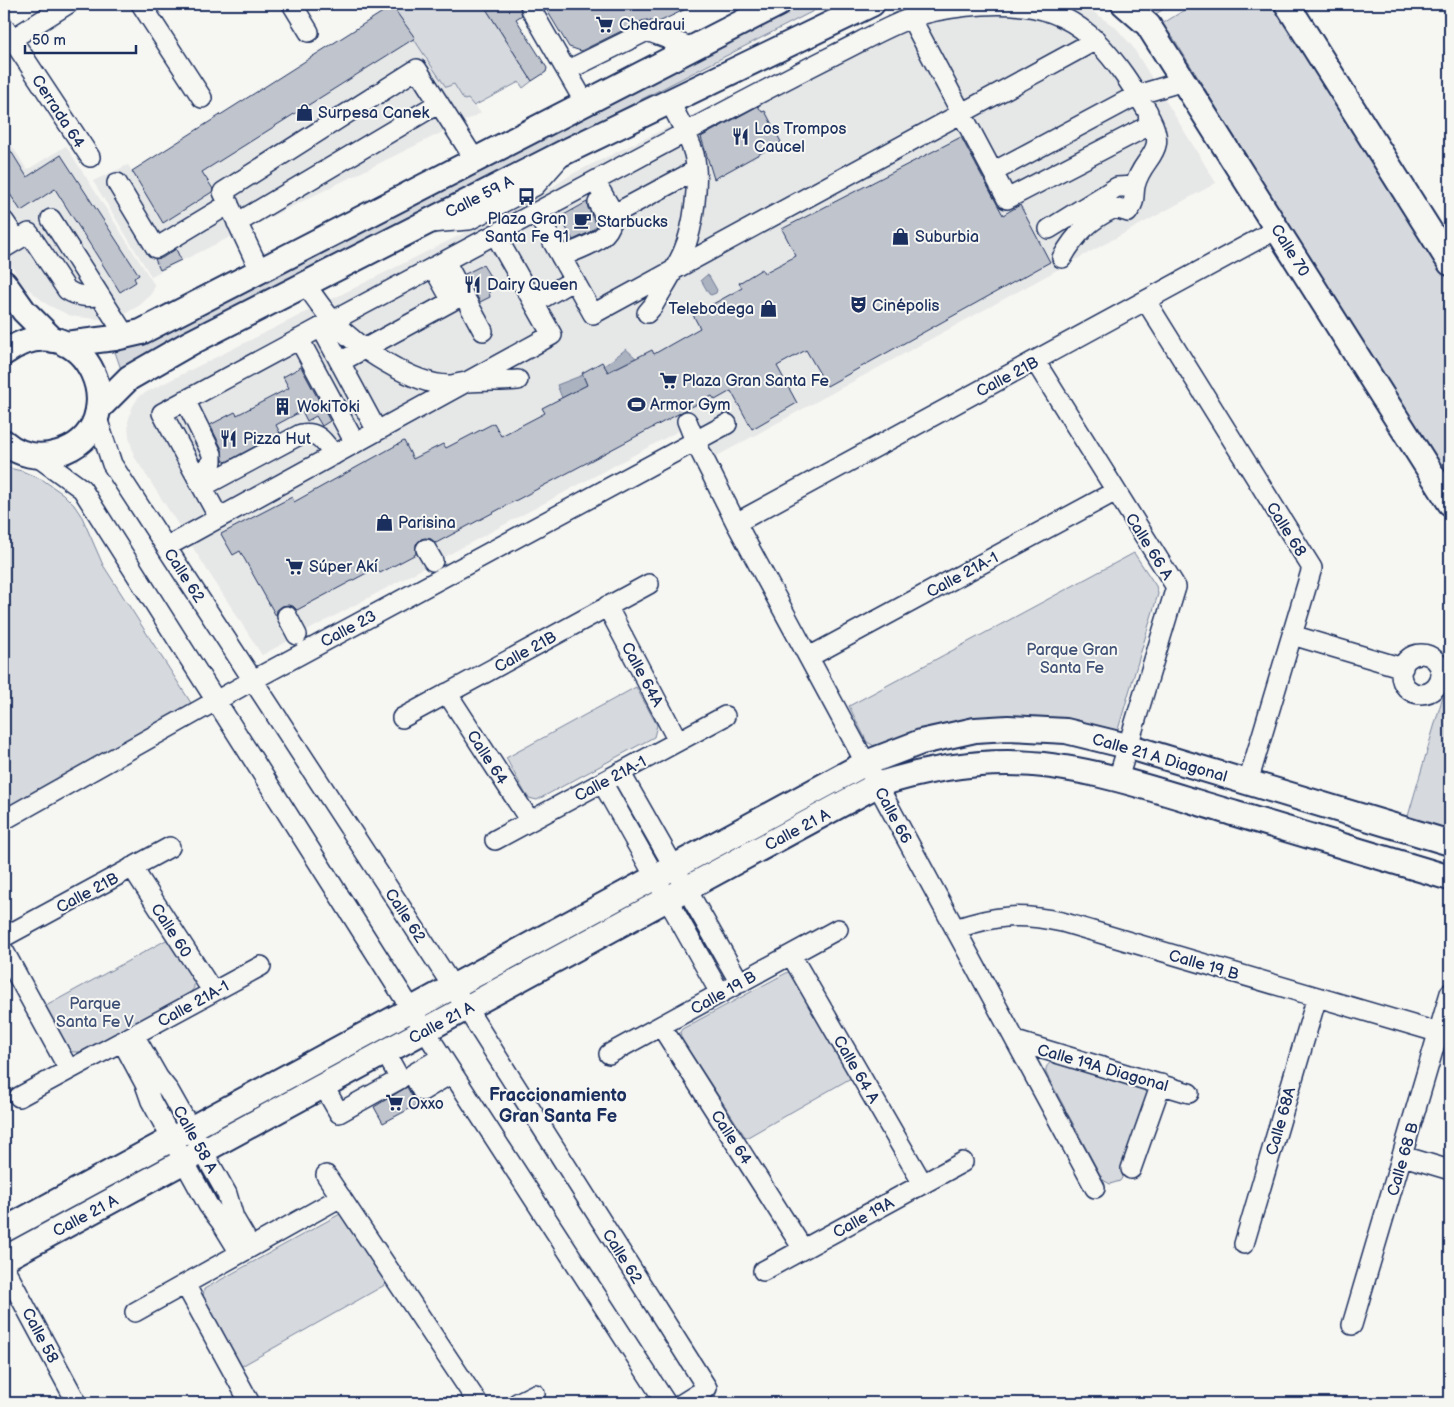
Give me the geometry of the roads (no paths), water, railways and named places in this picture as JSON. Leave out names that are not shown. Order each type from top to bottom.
[{"type":"main road","name":"Calle 59 A","points":[[4,353],[14,345],[40,339],[59,342],[115,338],[141,332],[778,4]]},
{"type":"main road","name":"Calle 59 A","points":[[97,412],[129,378],[190,343],[847,11],[872,4]]},
{"type":"main road","name":"Calle 70","points":[[1124,4],[1148,25],[1450,503]]},
{"type":"main road","points":[[1287,4],[1450,263]]},
{"type":"main road","points":[[4,284],[24,311],[59,342],[76,350],[89,364],[97,381],[99,395],[94,423],[86,435],[75,444],[63,452],[49,455],[16,451]]},
{"type":"main road","name":"Calle 21 A Diagonal","points":[[866,763],[921,742],[976,730],[1008,728],[1066,731],[1127,746],[1450,843]]},
{"type":"main road","name":"Calle 21 A","points":[[4,1230],[866,763]]},
{"type":"main road","name":"Calle 21 A Diagonal","points":[[877,785],[941,768],[1008,763],[1055,767],[1118,779],[1450,878]]},
{"type":"main road","name":"Calle 21 A","points":[[4,1259],[877,785]]},
{"type":"street","points":[[6,37],[68,4]]},
{"type":"street","points":[[141,4],[202,98]]},
{"type":"street","points":[[292,4],[309,32]]},
{"type":"street","points":[[219,518],[162,413],[766,89],[911,18],[938,11],[976,6],[1024,6],[1052,13],[1077,25],[1110,54],[1148,112],[1156,130],[1156,144],[1135,186],[1134,205],[1128,212],[1115,208],[1094,219],[1080,232],[1062,258]]},
{"type":"street","points":[[531,9],[568,70],[585,103]]},
{"type":"street","points":[[911,18],[1007,199],[1144,128],[1150,118]]},
{"type":"street","points":[[568,70],[647,30],[693,48]]},
{"type":"street","name":"Cerrada 64","points":[[6,37],[90,157]]},
{"type":"street","points":[[536,212],[593,314],[1096,40]]},
{"type":"street","points":[[260,271],[223,192],[417,69],[476,160]]},
{"type":"street","points":[[993,172],[1137,95],[1184,82]]},
{"type":"street","points":[[647,313],[654,306],[684,251],[696,196],[696,170],[693,152],[670,102]]},
{"type":"street","points":[[238,223],[440,104]]},
{"type":"street","points":[[591,183],[614,214],[696,170]]},
{"type":"street","points":[[117,183],[156,248],[229,204]]},
{"type":"street","points":[[561,257],[600,239],[607,233],[610,226],[591,183]]},
{"type":"street","points":[[1049,229],[1117,187],[1135,186]]},
{"type":"street","points":[[51,218],[125,336]]},
{"type":"street","points":[[4,221],[10,244],[28,233],[67,290],[75,295],[100,296]]},
{"type":"street","name":"Calle 21B","points":[[736,523],[1277,229]]},
{"type":"street","points":[[166,547],[552,335],[494,234]]},
{"type":"street","points":[[40,250],[61,235]]},
{"type":"street","points":[[439,264],[483,331]]},
{"type":"street","points":[[340,362],[452,301],[439,264]]},
{"type":"street","points":[[534,303],[574,280]]},
{"type":"street","points":[[305,284],[327,324],[340,362],[377,431]]},
{"type":"street","name":"Calle 68","points":[[1146,301],[1312,568],[1248,782]]},
{"type":"street","points":[[327,324],[379,358],[406,372],[430,381],[449,385],[467,382],[518,380]]},
{"type":"street","points":[[299,339],[355,443]]},
{"type":"street","name":"Calle 66 A","points":[[1035,360],[1176,587],[1118,779]]},
{"type":"street","points":[[185,400],[212,454],[212,462],[204,470],[199,480]]},
{"type":"street","name":"Calle 62","points":[[97,412],[112,464],[453,987],[707,1388],[683,1403]]},
{"type":"street","name":"Calle 66","points":[[686,421],[736,523],[1095,1188]]},
{"type":"street","name":"Calle 23","points":[[4,820],[253,680],[727,424]]},
{"type":"street","points":[[199,480],[301,434],[310,432],[317,435],[334,455]]},
{"type":"street","points":[[16,451],[82,489],[411,1009],[666,1403]]},
{"type":"street","name":"Calle 21A-1","points":[[809,657],[1116,491]]},
{"type":"street","name":"Calle 21B","points":[[402,718],[649,584]]},
{"type":"street","name":"Calle 64A","points":[[608,606],[678,741]]},
{"type":"street","points":[[287,616],[297,635]]},
{"type":"street","points":[[1292,635],[1403,668]]},
{"type":"street","name":"Calle 64","points":[[447,694],[530,821]]},
{"type":"street","name":"Calle 21A-1","points":[[494,840],[725,716]]},
{"type":"street","points":[[620,772],[665,872],[677,894],[720,993]]},
{"type":"street","points":[[602,782],[665,872]]},
{"type":"street","name":"Calle 21B","points":[[4,937],[170,846]]},
{"type":"street","name":"Calle 60","points":[[132,867],[213,992]]},
{"type":"street","points":[[677,894],[740,983]]},
{"type":"street","name":"Calle 19 B","points":[[955,929],[1003,916],[1044,918],[1071,924],[1444,1035]]},
{"type":"street","name":"Calle 19 B","points":[[609,1054],[838,929]]},
{"type":"street","points":[[4,950],[69,1070]]},
{"type":"street","name":"Calle 64 A","points":[[791,955],[923,1184]]},
{"type":"street","name":"Calle 21A-1","points":[[19,1097],[261,966]]},
{"type":"street","name":"Calle 68 B","points":[[1352,1325],[1403,1156],[1444,1035],[1450,993]]},
{"type":"street","name":"Calle 68A","points":[[1244,1244],[1317,997]]},
{"type":"street","name":"Calle 64","points":[[661,1026],[803,1249]]},
{"type":"street","name":"Calle 58 A","points":[[128,1038],[169,1091],[181,1134],[193,1156],[208,1205],[245,1250]]},
{"type":"street","name":"Calle 19A Diagonal","points":[[1016,1041],[1189,1092]]},
{"type":"street","points":[[324,1085],[339,1113],[400,1079],[385,1052]]},
{"type":"street","points":[[442,1057],[413,1074],[422,1090],[452,1073]]},
{"type":"street","points":[[1131,1169],[1160,1084]]},
{"type":"street","points":[[1403,1156],[1450,1170]]},
{"type":"street","name":"Calle 19A","points":[[762,1271],[963,1162]]},
{"type":"street","points":[[326,1175],[478,1403]]},
{"type":"street","points":[[135,1312],[341,1197]]},
{"type":"street","name":"Calle 58","points":[[4,1267],[78,1403]]},
{"type":"street","points":[[185,1284],[250,1403]]},
{"type":"street","points":[[517,1403],[535,1394]]},
{"type":"place","name":"Chedraui","points":[[605,24]]},
{"type":"place","name":"Surpesa Canek","points":[[304,112]]},
{"type":"place","name":"Los Trompos Caucel","points":[[740,137]]},
{"type":"place","name":"Plaza Gran Santa Fe 91","points":[[527,196]]},
{"type":"place","name":"Starbucks","points":[[583,221]]},
{"type":"place","name":"Suburbia","points":[[901,236]]},
{"type":"place","name":"Dairy Queen","points":[[473,284]]},
{"type":"place","name":"Cinépolis","points":[[858,305]]},
{"type":"place","name":"Telebodega","points":[[768,308]]},
{"type":"place","name":"Plaza Gran Santa Fe","points":[[668,380]]},
{"type":"place","name":"Armor Gym","points":[[636,404]]},
{"type":"place","name":"WokiToki","points":[[283,406]]},
{"type":"place","name":"Pizza Hut","points":[[229,438]]},
{"type":"place","name":"Parisina","points":[[384,522]]},
{"type":"place","name":"Súper Akí","points":[[295,566]]},
{"type":"place","name":"Oxxo","points":[[394,1103]]},
{"type":"district","name":"Fraccionamiento Gran Santa Fe","points":[[558,1105]]},
{"type":"park label","name":"Parque Gran Santa Fe","points":[[1072,658]]},
{"type":"park label","name":"Parque Santa Fe V","points":[[95,1012]]}]
